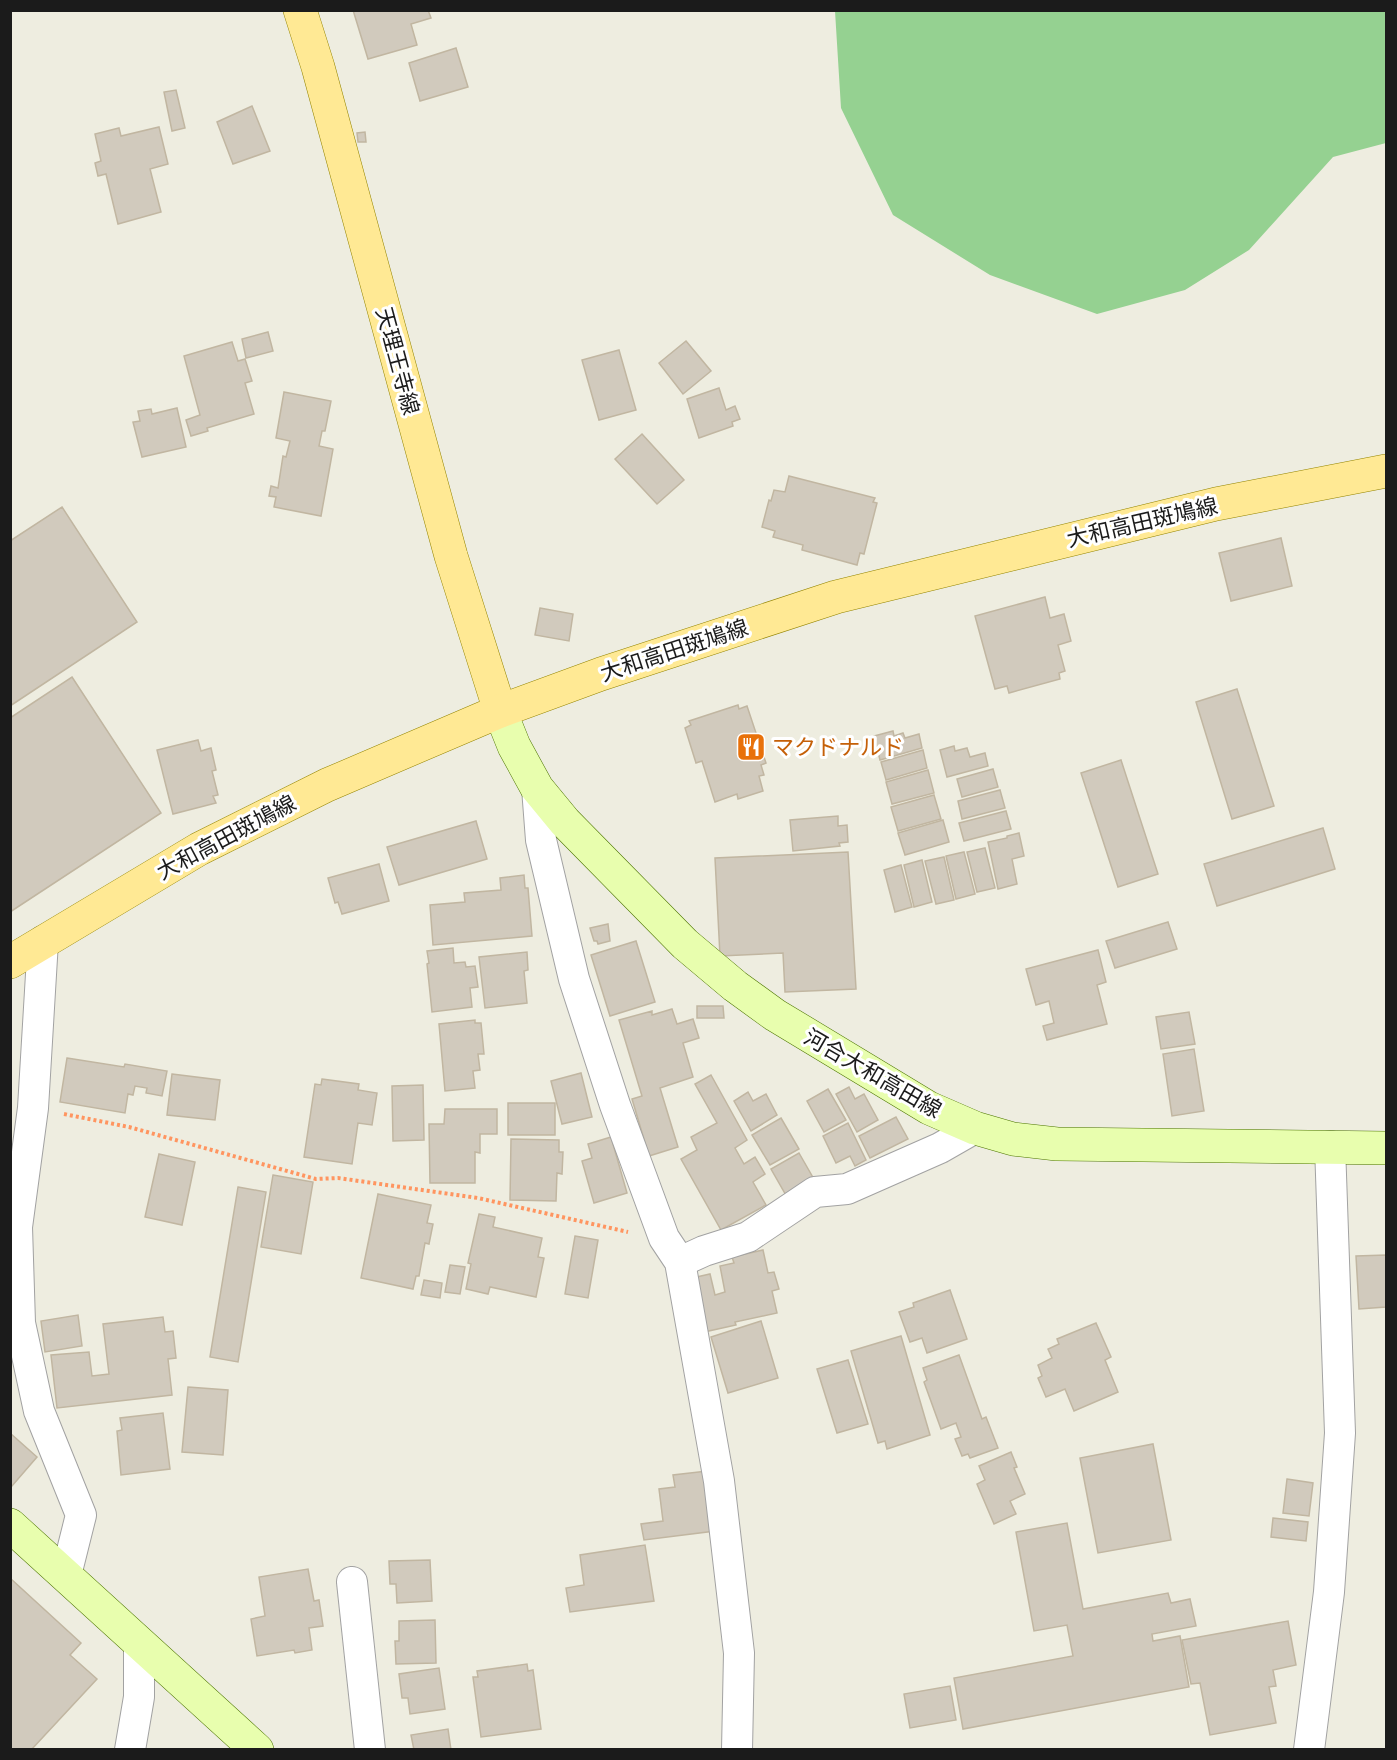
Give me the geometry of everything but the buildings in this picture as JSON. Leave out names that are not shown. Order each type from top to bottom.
[{"type":"main road","name":"天理王寺線","points":[[300,10],[318,67],[452,556],[500,711]]},
{"type":"main road","name":"大和高田斑鳩線","points":[[10,962],[199,849],[327,785],[500,711],[601,674],[836,597],[1216,504],[1386,471]]},
{"type":"main road","name":"河合大和高田線","points":[[500,711],[514,746],[537,788],[565,822],[684,944],[775,1015],[929,1108],[975,1128],[1013,1139],[1057,1144],[1386,1148]]},
{"type":"main road","points":[[10,1525],[256,1749]]},
{"type":"street","points":[[537,788],[541,840],[574,979],[615,1105],[672,1250],[718,1481],[739,1653],[737,1749]]},
{"type":"street","points":[[43,941],[33,1108],[17,1227],[20,1323],[39,1411],[81,1515],[66,1575]]},
{"type":"street","points":[[672,1250],[704,1251],[748,1237],[815,1192],[848,1189],[940,1148],[975,1128]]},
{"type":"street","points":[[1309,1749],[1329,1592],[1340,1433],[1330,1146]]},
{"type":"street","points":[[352,1582],[370,1749]]},
{"type":"street","points":[[130,1749],[139,1696],[139,1643]]},
{"type":"path","points":[[33,1108],[129,1127],[316,1179],[338,1178],[478,1198],[604,1227],[672,1250]]},
{"type":"green space","points":[[835,11],[1386,11],[1386,143],[1333,157],[1249,250],[1185,290],[1097,314],[990,275],[893,215],[841,108]]},
{"type":"place","name":"マクドナルド","points":[[751,747]]}]
